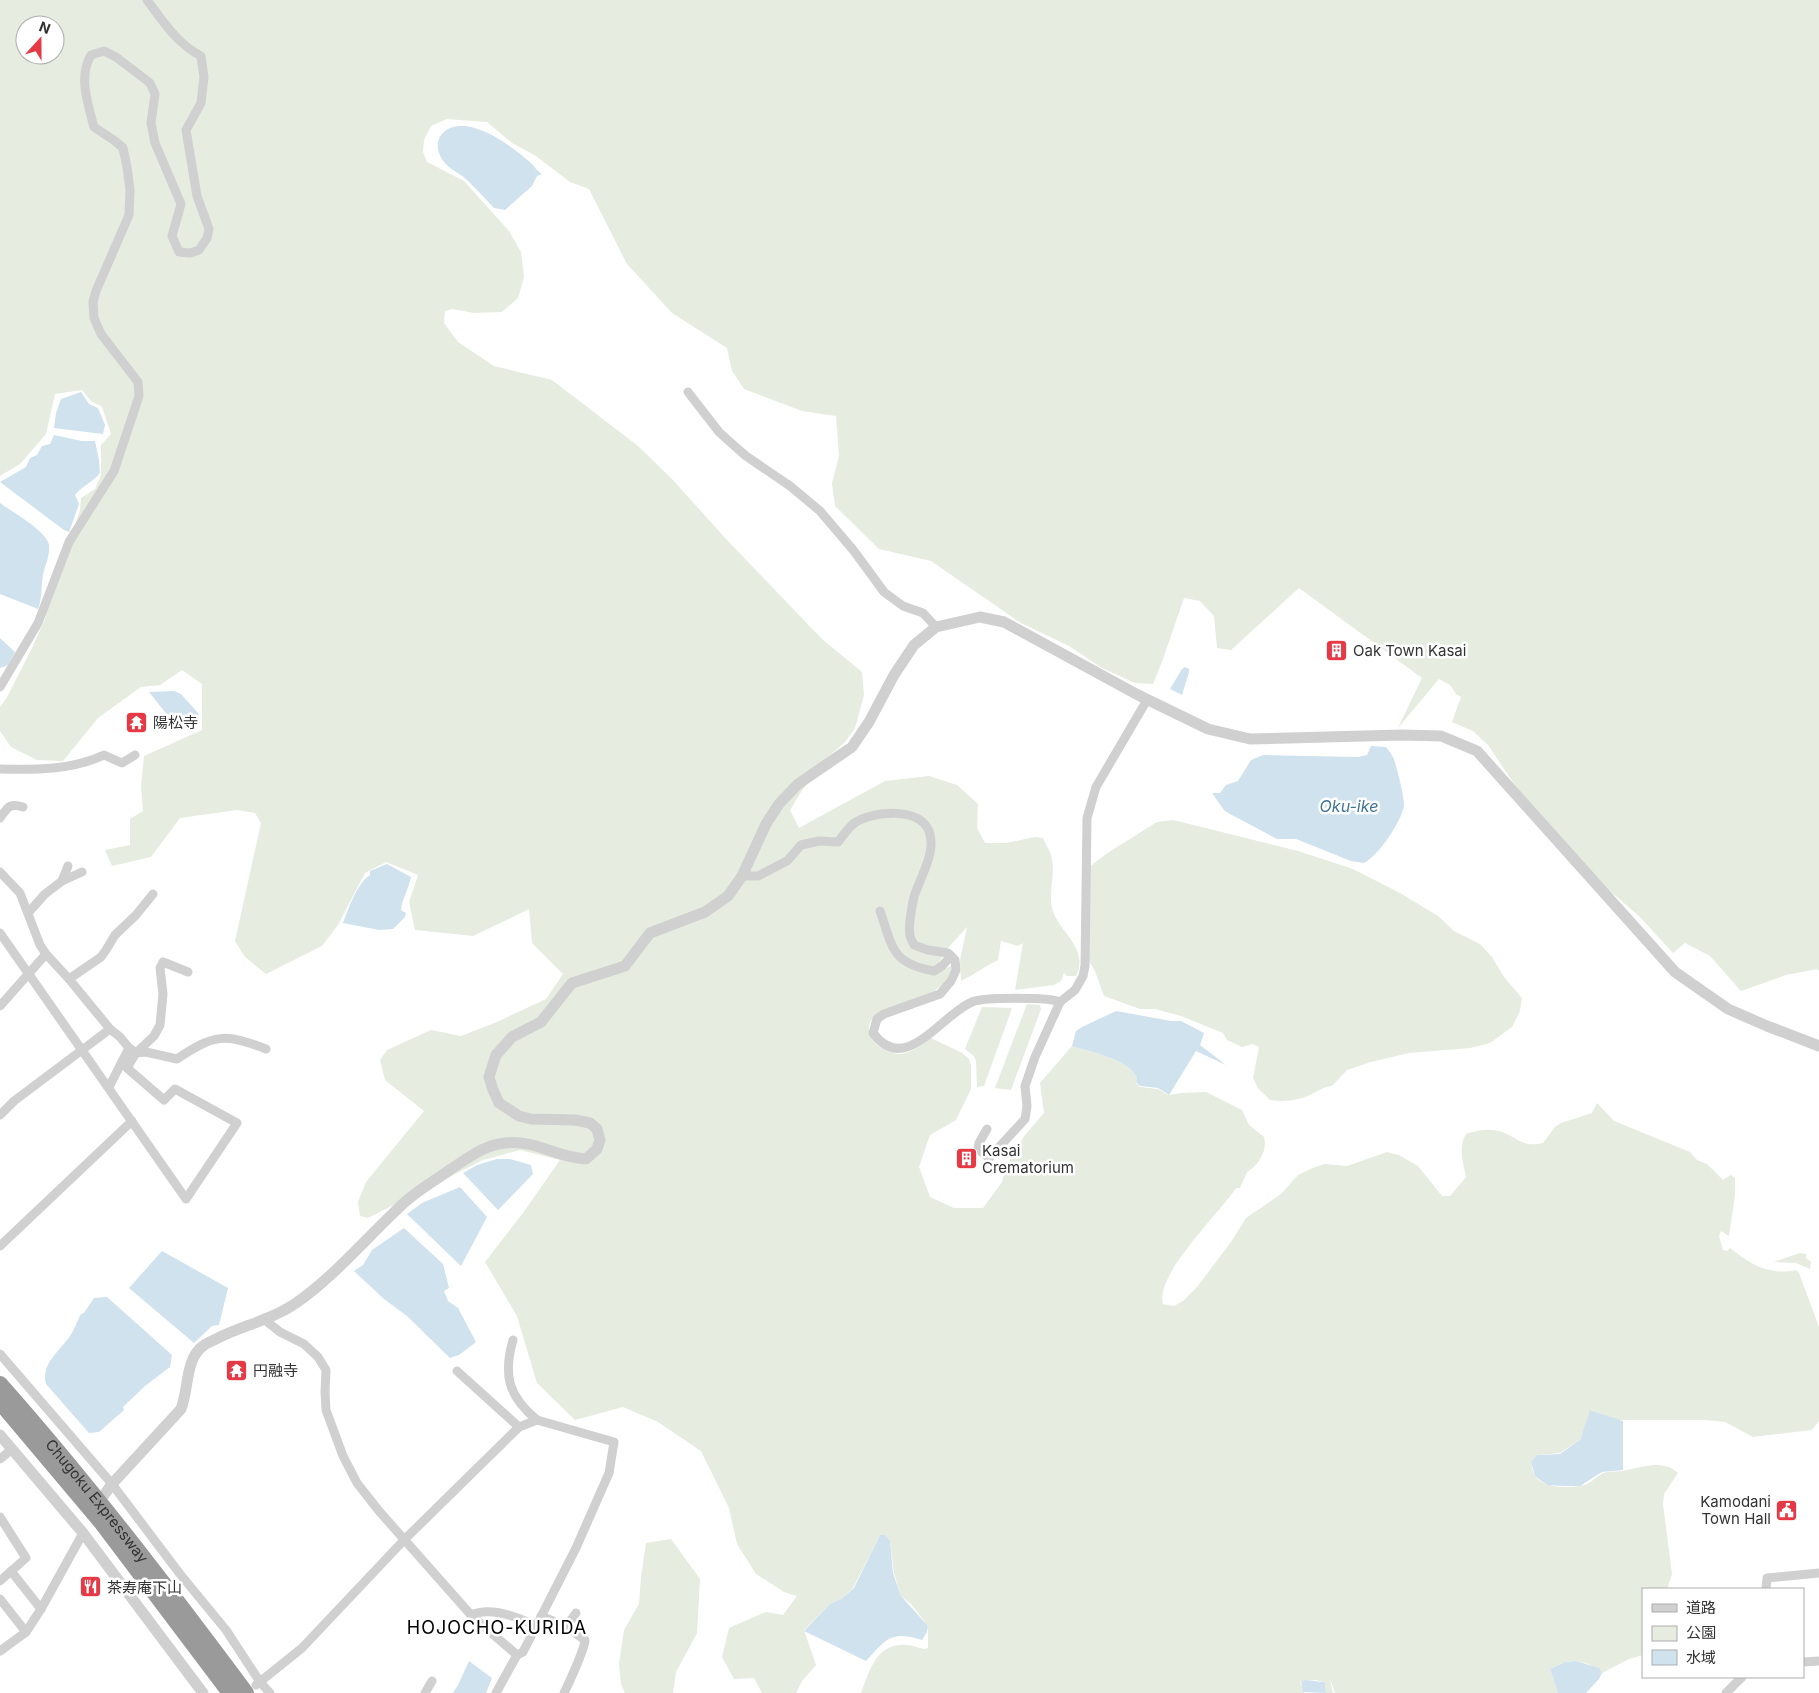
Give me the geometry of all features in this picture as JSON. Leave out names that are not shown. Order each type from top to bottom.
[{"type":"highway","name":"Chugoku Expressway","points":[[0,1384],[254,1687]]},
{"type":"highway","name":"Chugoku Expressway","points":[[0,1402],[100,1522],[230,1693]]},
{"type":"street","points":[[0,687],[38,623],[69,542],[114,471],[139,396],[138,382],[101,334],[94,318],[94,296],[129,216],[130,190],[123,148],[115,140],[94,127],[85,87],[86,65],[91,55],[104,51],[116,57],[150,83],[155,94],[151,122],[154,143],[181,204],[172,236],[179,252],[190,253],[199,250],[208,234],[209,228],[197,196],[186,130],[201,103],[204,77],[201,56],[178,40],[147,0]]},
{"type":"street","points":[[688,392],[714,426],[730,442],[820,511],[854,551],[884,592],[903,606],[922,613],[936,627]]},
{"type":"street","points":[[104,1495],[181,1409],[191,1365],[196,1354],[204,1345],[236,1330],[264,1320],[296,1303],[325,1280],[407,1200],[476,1152],[505,1143],[534,1144],[574,1159],[586,1159],[597,1149],[600,1140],[597,1129],[590,1123],[575,1120],[531,1119],[519,1116],[499,1104],[492,1090],[489,1077],[496,1055],[512,1037],[541,1022],[572,982],[625,966],[650,932],[705,912],[728,896],[742,876],[766,824],[780,804],[798,784],[852,747],[869,722],[894,675],[914,645],[936,627],[980,617],[1004,622],[1147,700],[1208,729],[1250,739],[1402,735],[1442,736],[1477,751],[1675,972],[1728,1009],[1819,1046]]},
{"type":"street","points":[[987,1129],[979,1143],[978,1149],[989,1158],[1025,1119],[1027,1106],[1025,1086],[1035,1057],[1060,1002],[1075,990],[1083,976],[1085,966],[1087,818],[1096,787],[1147,700]]},
{"type":"street","points":[[0,770],[45,769],[89,762],[104,755],[122,763],[135,755]]},
{"type":"street","points":[[0,818],[9,806],[23,807]]},
{"type":"street","points":[[742,876],[758,876],[787,862],[801,845],[819,841],[838,842],[855,822],[889,814],[912,815],[926,826],[930,832],[931,844],[927,864],[914,897],[909,933],[914,946],[948,953],[955,960],[956,970],[952,981],[940,994],[884,1014],[877,1019],[873,1033],[881,1043],[895,1048],[913,1046],[959,1009],[974,1001],[1040,998],[1060,1002]]},
{"type":"street","points":[[62,881],[68,866]]},
{"type":"street","points":[[0,872],[20,893],[40,945],[46,954],[110,1029],[132,1051],[178,1059],[198,1045],[220,1038],[244,1040],[266,1049]]},
{"type":"street","points":[[28,913],[62,881],[82,872]]},
{"type":"street","points":[[69,979],[101,957],[115,935],[136,915],[153,894]]},
{"type":"street","points":[[880,911],[888,939],[895,953],[906,961],[921,968],[934,971],[942,966],[951,956]]},
{"type":"street","points":[[0,933],[186,1198],[237,1123],[175,1089],[164,1100],[128,1068],[132,1051]]},
{"type":"street","points":[[0,1006],[28,972],[46,954]]},
{"type":"street","points":[[109,1087],[132,1051],[154,1036],[160,1025],[163,994],[160,968],[163,962],[188,972]]},
{"type":"street","points":[[0,1115],[14,1101],[110,1029]]},
{"type":"street","points":[[0,1246],[132,1121]]},
{"type":"street","points":[[264,1320],[280,1332],[304,1344],[318,1357],[326,1370],[326,1410],[343,1456],[357,1483],[379,1511],[471,1615],[517,1655]]},
{"type":"street","points":[[497,1693],[517,1655],[523,1652],[576,1548],[609,1474],[614,1442],[537,1420],[525,1410],[514,1396],[509,1382],[509,1354],[513,1340]]},
{"type":"street","points":[[0,1354],[112,1484],[180,1574],[226,1630],[254,1687],[270,1693]]},
{"type":"street","points":[[456,1371],[519,1427]]},
{"type":"street","points":[[254,1687],[302,1648],[405,1539],[519,1427],[537,1420]]},
{"type":"street","points":[[0,1435],[84,1533],[203,1693]]},
{"type":"street","points":[[0,1459],[12,1449]]},
{"type":"street","points":[[0,1517],[26,1558],[0,1581]]},
{"type":"street","points":[[0,1651],[26,1632],[41,1609],[90,1521]]},
{"type":"street","points":[[11,1571],[41,1609]]},
{"type":"street","points":[[1766,1588],[1767,1578],[1819,1573]]},
{"type":"street","points":[[0,1599],[26,1632]]},
{"type":"street","points":[[471,1615],[478,1612],[495,1612],[519,1618],[536,1626]]},
{"type":"street","points":[[566,1627],[576,1613]]},
{"type":"street","points":[[542,1616],[566,1627],[585,1640],[586,1643],[564,1693]]},
{"type":"street","points":[[1804,1662],[1819,1661]]},
{"type":"street","points":[[1726,1693],[1741,1678]]},
{"type":"street","points":[[425,1693],[432,1682]]},
{"type":"green space","points":[[0,0],[1819,0],[1819,971],[1817,969],[1786,975],[1741,991],[1710,956],[1685,943],[1673,953],[1639,916],[1554,843],[1488,745],[1473,731],[1452,722],[1461,697],[1456,694],[1450,685],[1439,679],[1398,728],[1422,678],[1299,588],[1231,650],[1217,648],[1214,616],[1200,601],[1184,598],[1153,684],[1135,683],[1102,668],[1069,646],[1021,623],[931,561],[879,549],[835,506],[832,483],[839,456],[836,416],[802,411],[744,389],[732,371],[727,348],[672,313],[627,264],[589,189],[570,182],[536,156],[512,143],[487,122],[447,119],[431,126],[424,140],[423,152],[427,162],[464,181],[509,231],[521,252],[524,277],[518,298],[502,312],[474,313],[452,309],[445,311],[444,323],[458,342],[494,366],[552,380],[638,446],[672,479],[726,539],[822,639],[862,672],[864,695],[855,728],[845,742],[825,760],[790,810],[799,828],[885,781],[929,776],[957,785],[978,804],[977,828],[985,843],[1006,843],[1035,837],[1043,838],[1049,849],[1053,863],[1052,907],[1058,922],[1077,950],[1079,967],[1076,976],[1067,976],[1064,973],[1061,981],[1054,985],[1015,990],[1023,943],[1018,946],[1001,941],[998,960],[961,981],[960,960],[967,927],[947,949],[937,966],[944,970],[952,965],[949,976],[942,985],[933,992],[909,1004],[874,1016],[870,1024],[869,1032],[874,1042],[883,1049],[894,1053],[903,1054],[908,1052],[931,1038],[962,1053],[969,1059],[971,1066],[971,1089],[956,1120],[930,1135],[919,1167],[930,1197],[954,1208],[983,1208],[1002,1182],[1006,1166],[1025,1135],[1044,1113],[1040,1083],[1072,1046],[1118,1061],[1133,1071],[1137,1078],[1136,1083],[1140,1087],[1158,1089],[1168,1095],[1206,1092],[1242,1110],[1249,1125],[1264,1137],[1265,1147],[1258,1162],[1247,1172],[1240,1188],[1236,1188],[1178,1261],[1163,1291],[1163,1304],[1174,1306],[1183,1301],[1197,1287],[1231,1242],[1246,1218],[1281,1194],[1298,1175],[1325,1164],[1347,1166],[1387,1152],[1399,1155],[1418,1166],[1442,1196],[1450,1196],[1466,1177],[1462,1144],[1466,1134],[1493,1130],[1502,1132],[1521,1142],[1530,1144],[1543,1143],[1555,1127],[1561,1123],[1592,1113],[1597,1103],[1614,1121],[1690,1152],[1697,1160],[1707,1164],[1723,1180],[1731,1175],[1735,1178],[1735,1195],[1729,1236],[1721,1231],[1719,1236],[1723,1250],[1727,1251],[1730,1248],[1753,1264],[1769,1270],[1796,1270],[1799,1273],[1819,1327],[1819,1421],[1812,1430],[1753,1437],[1725,1422],[1706,1420],[1618,1420],[1591,1410],[1581,1439],[1560,1453],[1537,1455],[1531,1462],[1535,1476],[1552,1486],[1582,1486],[1603,1473],[1651,1465],[1672,1468],[1678,1473],[1664,1494],[1663,1504],[1672,1574],[1667,1588],[1642,1588],[1642,1655],[1629,1659],[1602,1673],[1595,1667],[1585,1663],[1569,1661],[1561,1663],[1550,1669],[1558,1693],[1335,1693],[1330,1678],[1333,1693],[1326,1693],[1325,1684],[1316,1680],[1300,1681],[1304,1693],[861,1693],[870,1669],[879,1655],[885,1650],[904,1645],[928,1648],[928,1626],[911,1604],[901,1596],[894,1573],[890,1540],[885,1535],[880,1535],[853,1588],[841,1599],[830,1604],[804,1630],[816,1665],[802,1681],[796,1693],[762,1693],[754,1678],[734,1679],[722,1657],[729,1628],[766,1612],[783,1615],[797,1596],[784,1592],[756,1574],[737,1544],[729,1508],[701,1451],[658,1422],[623,1407],[575,1420],[537,1383],[517,1316],[485,1262],[523,1213],[560,1160],[520,1150],[483,1160],[368,1218],[360,1216],[358,1202],[366,1182],[424,1111],[385,1080],[380,1060],[387,1050],[431,1030],[461,1036],[497,1022],[546,999],[563,974],[532,943],[529,909],[473,936],[415,930],[409,902],[418,875],[386,862],[365,873],[338,925],[322,946],[266,974],[245,957],[235,941],[261,823],[255,813],[237,810],[180,818],[151,857],[112,866],[105,850],[130,845],[130,819],[143,811],[141,787],[144,756],[202,730],[202,684],[182,670],[160,685],[141,687],[98,718],[63,761],[37,760],[11,747],[0,731],[0,707],[6,699],[45,619],[56,574],[80,510],[81,498],[95,489],[101,475],[101,445],[111,434],[102,407],[91,401],[82,390],[55,394],[46,434],[20,464],[0,476]]},
{"type":"green space","points":[[1173,820],[1298,851],[1353,869],[1400,893],[1438,916],[1454,931],[1480,944],[1522,998],[1520,1011],[1512,1027],[1490,1043],[1470,1048],[1409,1053],[1371,1062],[1347,1070],[1332,1086],[1323,1088],[1300,1099],[1270,1100],[1258,1088],[1253,1078],[1259,1047],[1253,1044],[1242,1047],[1227,1040],[1223,1033],[1181,1016],[1155,1009],[1140,1009],[1104,996],[1095,971],[1089,961],[1089,867],[1157,822]]},
{"type":"green space","points":[[1027,1004],[1040,1005],[1041,1009],[1011,1090],[995,1088]]},
{"type":"green space","points":[[982,1007],[1012,1008],[984,1086],[977,1087],[976,1061],[974,1056],[965,1049]]},
{"type":"green space","points":[[1800,1253],[1806,1254],[1806,1258],[1811,1262],[1810,1269],[1796,1263],[1774,1262]]},
{"type":"green space","points":[[671,1539],[700,1579],[697,1633],[676,1672],[673,1693],[625,1693],[621,1684],[619,1664],[624,1630],[639,1604],[646,1543]]},
{"type":"water","points":[[456,126],[466,126],[484,131],[508,145],[542,174],[537,176],[532,186],[505,210],[494,208],[467,180],[448,166],[440,156],[438,140],[444,131]]},
{"type":"water","points":[[81,392],[89,404],[98,408],[105,425],[103,434],[54,428],[56,413],[61,399]]},
{"type":"water","points":[[54,435],[82,441],[95,441],[99,460],[100,473],[75,495],[79,504],[69,532],[0,482],[26,467],[30,458],[37,455],[42,446],[50,444]]},
{"type":"water","points":[[0,503],[36,528],[49,545],[38,609],[0,594]]},
{"type":"water","points":[[0,638],[15,652],[8,665],[0,668]]},
{"type":"water","points":[[1185,667],[1189,669],[1189,672],[1182,695],[1170,689]]},
{"type":"water","points":[[174,691],[181,694],[199,714],[194,721],[177,727],[149,692]]},
{"type":"water","name":"Oku-ike","points":[[1371,746],[1386,747],[1392,756],[1400,781],[1404,806],[1399,821],[1388,838],[1376,853],[1364,863],[1351,861],[1296,839],[1277,839],[1224,810],[1212,793],[1220,793],[1226,785],[1238,781],[1251,760],[1263,755],[1358,757],[1367,755]]},
{"type":"water","points":[[387,864],[411,877],[401,910],[406,913],[405,917],[393,929],[379,930],[343,923],[354,897],[365,879],[370,875],[370,871]]},
{"type":"water","points":[[1116,1011],[1171,1021],[1181,1021],[1204,1033],[1200,1045],[1226,1065],[1196,1051],[1169,1095],[1158,1088],[1140,1086],[1136,1082],[1137,1078],[1133,1071],[1118,1061],[1072,1046],[1076,1031]]},
{"type":"water","points":[[497,1159],[510,1159],[531,1165],[533,1174],[498,1210],[463,1173],[477,1165]]},
{"type":"water","points":[[460,1187],[487,1217],[461,1266],[407,1214],[422,1203]]},
{"type":"water","points":[[404,1228],[443,1264],[449,1288],[444,1291],[448,1301],[458,1308],[476,1342],[459,1355],[450,1358],[407,1316],[384,1299],[354,1271],[363,1265],[372,1250]]},
{"type":"water","points":[[162,1251],[228,1288],[219,1325],[212,1326],[194,1343],[129,1288]]},
{"type":"water","points":[[107,1297],[172,1355],[170,1367],[145,1386],[123,1407],[124,1410],[99,1432],[89,1433],[46,1384],[45,1377],[48,1364],[72,1333],[81,1314],[84,1313],[94,1298]]},
{"type":"water","points":[[1590,1410],[1623,1421],[1623,1470],[1602,1472],[1580,1486],[1548,1485],[1540,1480],[1535,1476],[1531,1462],[1537,1455],[1560,1454],[1581,1439]]},
{"type":"water","points":[[880,1535],[885,1535],[890,1540],[893,1573],[901,1596],[928,1626],[922,1640],[903,1636],[890,1638],[866,1661],[804,1631],[830,1604],[841,1599],[854,1588]]},
{"type":"water","points":[[469,1661],[492,1678],[486,1693],[453,1693]]},
{"type":"water","points":[[1576,1661],[1599,1668],[1602,1673],[1599,1679],[1586,1693],[1558,1693],[1550,1669],[1565,1662]]},
{"type":"water","points":[[1301,1681],[1325,1683],[1326,1693],[1303,1692]]},
{"type":"place","name":"Oak Town Kasai","points":[[1337,650]]},
{"type":"place","name":"陽松寺","points":[[137,722]]},
{"type":"place","name":"Kasai Crematorium","points":[[966,1159]]},
{"type":"place","name":"円融寺","points":[[237,1370]]},
{"type":"place","name":"Kamodani Town Hall","points":[[1787,1510]]},
{"type":"place","name":"茶寿庵下山","points":[[91,1587]]},
{"type":"district","name":"HOJOCHO-KURIDA","points":[[497,1627]]}]
